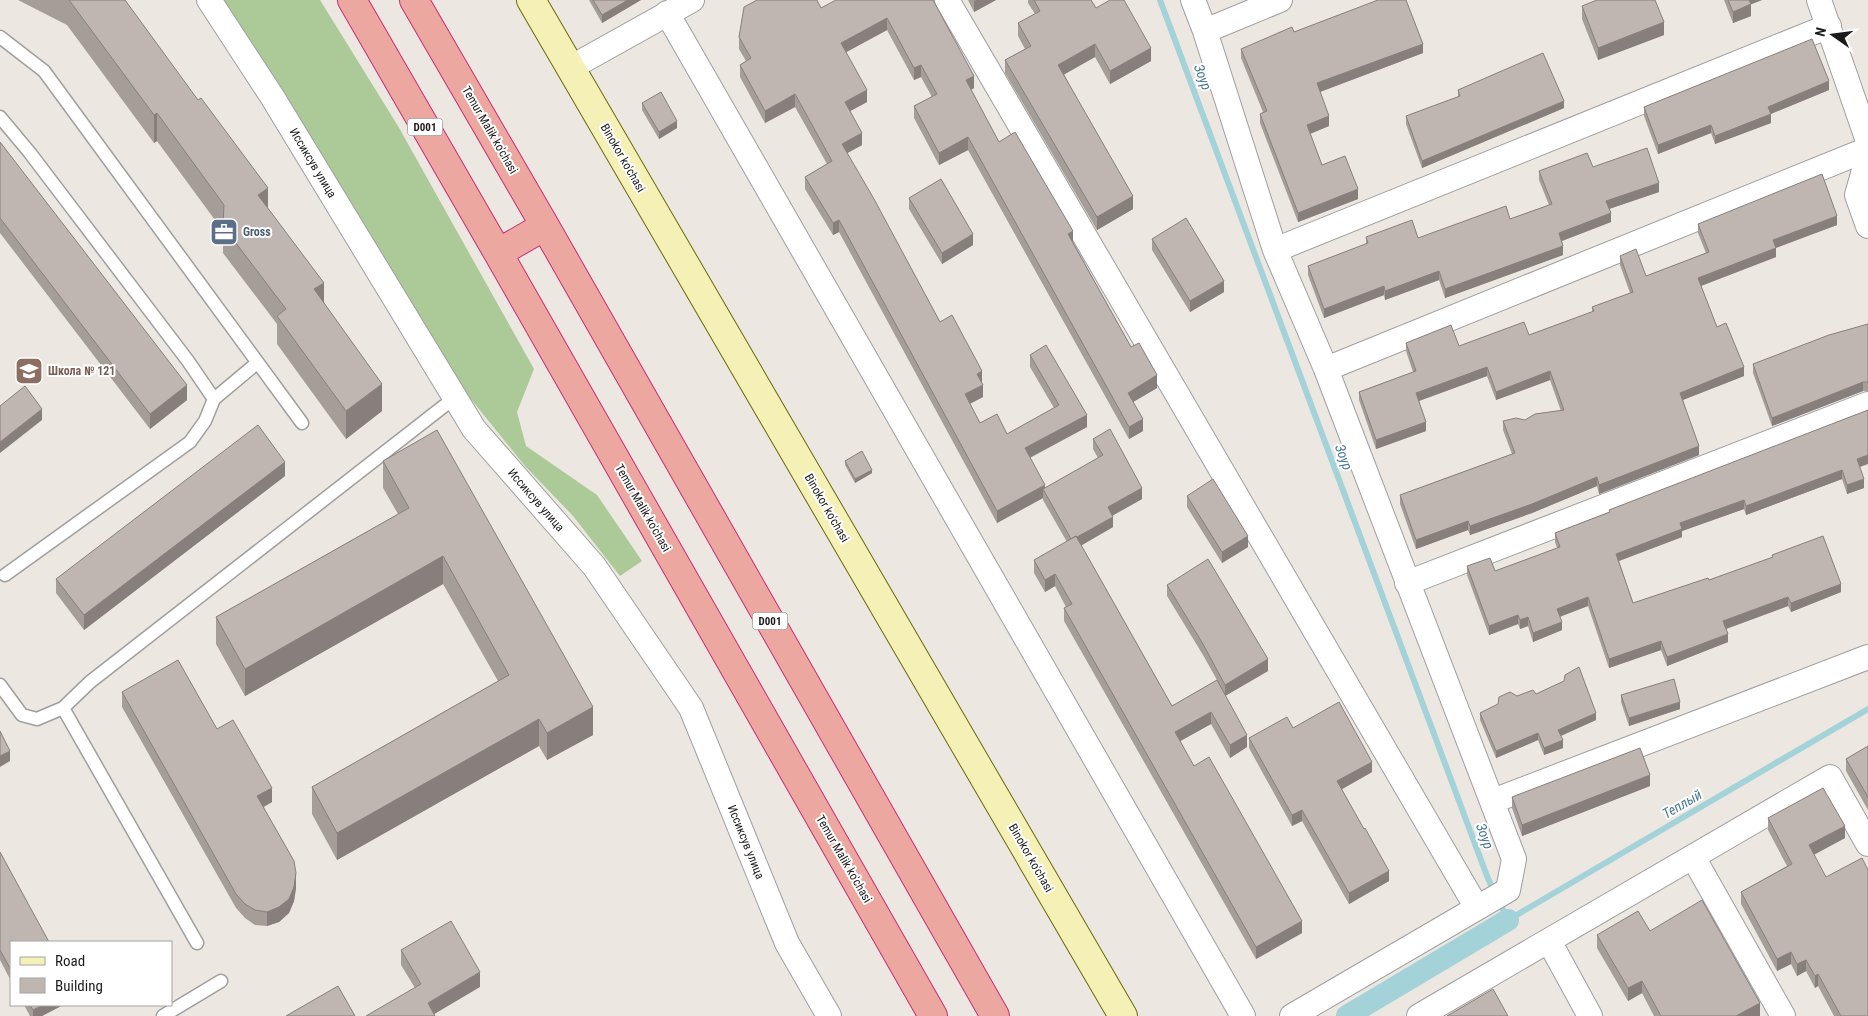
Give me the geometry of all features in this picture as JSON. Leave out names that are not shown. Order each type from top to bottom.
[{"type":"highway","name":"Temur Malik ko'chasi","points":[[352,0],[933,1016]]},
{"type":"highway","name":"Temur Malik ko'chasi","points":[[414,0],[545,226],[994,1016]]},
{"type":"highway","points":[[498,253],[545,226]]},
{"type":"main road","name":"Binokor ko'chasi","points":[[531,0],[1123,1016]]},
{"type":"street","name":"Иссиксув улица","points":[[210,0],[273,98],[474,429],[594,566],[691,708],[787,943],[829,1016]]},
{"type":"street","points":[[570,68],[692,0]]},
{"type":"street","points":[[947,0],[1477,908]]},
{"type":"street","points":[[1193,0],[1205,31],[1275,250],[1326,368],[1514,859],[1508,890],[1292,1016]]},
{"type":"street","points":[[1205,31],[1280,0]]},
{"type":"street","points":[[1819,0],[1868,141]]},
{"type":"street","points":[[667,13],[1242,1016]]},
{"type":"street","points":[[1275,250],[1829,26]]},
{"type":"street","points":[[1326,368],[1868,149]]},
{"type":"street","points":[[1868,156],[1863,193],[1868,226]]},
{"type":"street","points":[[1408,582],[1868,404]]},
{"type":"street","points":[[1493,801],[1868,657]]},
{"type":"street","points":[[1419,1016],[1830,777],[1868,844]]},
{"type":"street","points":[[1693,857],[1783,1016]]},
{"type":"street","points":[[1549,941],[1590,1016]]},
{"type":"lane","points":[[0,37],[44,71],[302,423]]},
{"type":"lane","points":[[0,117],[30,153],[188,361],[214,399]]},
{"type":"lane","points":[[4,575],[190,442],[205,422],[214,399],[257,363]]},
{"type":"lane","points":[[0,685],[22,715],[37,719],[63,708],[90,682],[344,483],[455,399]]},
{"type":"lane","points":[[63,708],[197,943]]},
{"type":"lane","points":[[163,1016],[221,981]]},
{"type":"green space","points":[[209,0],[320,0],[398,126],[534,369],[517,412],[526,446],[597,495],[642,561],[620,576],[573,516],[525,466],[470,398]]},
{"type":"building","points":[[69,0],[125,0],[198,100],[201,98],[268,188],[258,195],[324,283],[314,289],[382,384],[346,411],[277,316],[286,309],[223,226],[224,205],[157,113],[154,115]]},
{"type":"building","points":[[593,0],[628,0],[602,15]]},
{"type":"building","points":[[757,0],[817,0],[821,8],[836,0],[933,0],[974,76],[966,80],[999,142],[1015,132],[1073,231],[1068,234],[1131,347],[1139,343],[1157,375],[1128,393],[1143,419],[1129,427],[968,137],[939,153],[914,106],[937,94],[921,65],[914,68],[887,18],[841,43],[867,90],[845,102],[862,133],[842,144],[874,199],[940,322],[952,315],[982,371],[977,374],[983,385],[965,394],[980,423],[997,414],[1007,434],[1059,405],[1030,355],[1046,345],[1087,415],[1025,448],[1045,485],[997,511],[839,220],[833,223],[805,177],[832,161],[795,94],[765,111],[740,65],[751,58],[739,37],[744,7]]},
{"type":"building","points":[[1034,0],[1091,0],[1096,8],[1110,0],[1124,0],[1151,48],[1110,71],[1095,44],[1058,65],[1133,196],[1097,217],[1005,60],[1031,46],[1018,23],[1040,11]]},
{"type":"building","points":[[1378,0],[1406,0],[1423,44],[1317,83],[1329,116],[1307,125],[1322,165],[1345,156],[1358,189],[1298,213],[1260,114],[1267,111],[1241,49],[1292,27],[1294,32]]},
{"type":"building","points":[[1597,0],[1655,0],[1664,22],[1598,48],[1582,6]]},
{"type":"building","points":[[1728,0],[1749,0],[1751,4],[1733,12]]},
{"type":"building","points":[[1812,39],[1829,81],[1768,107],[1771,114],[1715,136],[1711,125],[1658,145],[1644,107]]},
{"type":"building","points":[[1543,53],[1564,101],[1422,161],[1406,116],[1460,96],[1458,90]]},
{"type":"building","points":[[661,92],[677,121],[659,132],[642,103]]},
{"type":"building","points":[[0,142],[187,385],[150,414],[0,218]]},
{"type":"building","points":[[1647,148],[1659,183],[1606,201],[1611,213],[1559,233],[1563,246],[1445,289],[1439,271],[1385,291],[1384,286],[1324,309],[1308,266],[1368,243],[1366,237],[1412,220],[1418,238],[1506,206],[1510,219],[1552,204],[1539,171],[1587,153],[1593,167]]},
{"type":"building","points":[[1822,174],[1837,216],[1773,240],[1776,248],[1698,278],[1717,327],[1726,323],[1744,367],[1680,393],[1699,446],[1599,485],[1597,477],[1532,504],[1470,526],[1468,521],[1416,540],[1400,495],[1515,453],[1503,421],[1516,418],[1525,420],[1535,414],[1564,410],[1550,371],[1496,392],[1487,367],[1416,393],[1426,422],[1376,440],[1359,392],[1416,371],[1406,343],[1451,325],[1459,346],[1524,322],[1529,335],[1594,311],[1592,307],[1633,292],[1620,256],[1636,249],[1646,276],[1709,252],[1698,224]]},
{"type":"building","points":[[941,179],[973,234],[942,253],[909,198]]},
{"type":"building","points":[[1186,218],[1224,281],[1190,301],[1152,239]]},
{"type":"building","points":[[1868,324],[1868,382],[1863,382],[1772,418],[1753,364],[1829,335]]},
{"type":"building","points":[[25,386],[42,409],[0,442],[0,406]]},
{"type":"building","points":[[1868,410],[1868,455],[1857,459],[1864,479],[1847,485],[1842,470],[1746,506],[1744,500],[1680,523],[1682,529],[1616,554],[1633,603],[1708,578],[1709,580],[1773,557],[1772,555],[1823,536],[1841,584],[1791,603],[1788,597],[1723,621],[1728,634],[1667,657],[1661,641],[1609,659],[1588,597],[1557,609],[1562,622],[1533,633],[1528,617],[1520,620],[1518,615],[1489,626],[1467,566],[1490,558],[1495,571],[1560,547],[1555,533],[1610,512],[1609,510]]},
{"type":"building","points":[[258,425],[285,462],[84,615],[56,579]]},
{"type":"building","points":[[1110,429],[1142,488],[1108,507],[1113,517],[1071,539],[1043,489],[1103,455],[1093,439]]},
{"type":"building","points":[[437,430],[593,707],[547,733],[539,719],[337,833],[312,787],[509,675],[443,556],[245,669],[216,617],[409,508],[383,461]]},
{"type":"building","points":[[862,451],[872,470],[855,479],[845,461]]},
{"type":"building","points":[[1213,479],[1248,536],[1222,552],[1187,496]]},
{"type":"building","points":[[1076,536],[1172,706],[1217,680],[1247,735],[1230,745],[1211,712],[1175,732],[1194,766],[1209,757],[1302,921],[1256,947],[1064,608],[1072,604],[1055,574],[1045,580],[1034,560]]},
{"type":"building","points":[[1208,559],[1268,659],[1225,685],[1203,644],[1167,585]]},
{"type":"building","points":[[178,660],[217,729],[233,720],[272,788],[257,796],[294,861],[296,873],[294,887],[289,899],[279,907],[267,912],[255,910],[245,904],[236,894],[122,692]]},
{"type":"building","points":[[1579,667],[1596,713],[1558,730],[1563,740],[1544,748],[1538,733],[1496,751],[1480,713],[1498,704],[1499,697],[1510,692],[1517,696],[1533,690],[1536,694],[1564,681],[1565,675]]},
{"type":"building","points":[[1674,679],[1680,702],[1629,718],[1621,695]]},
{"type":"building","points":[[1339,702],[1372,762],[1337,781],[1389,871],[1349,893],[1302,810],[1292,815],[1249,738],[1287,717],[1293,728]]},
{"type":"building","points":[[0,731],[10,751],[0,756]]},
{"type":"building","points":[[1868,746],[1868,797],[1846,759]]},
{"type":"building","points":[[1640,748],[1650,775],[1522,825],[1512,797]]},
{"type":"building","points":[[1823,788],[1845,826],[1809,845],[1826,877],[1862,858],[1868,870],[1868,1016],[1841,1016],[1818,974],[1815,976],[1806,960],[1797,964],[1791,952],[1777,959],[1741,892],[1792,864],[1768,818]]},
{"type":"building","points":[[0,852],[48,941],[10,941],[10,968],[0,950]]},
{"type":"building","points":[[1702,900],[1760,1003],[1736,1016],[1661,1016],[1642,981],[1628,988],[1597,935],[1638,911],[1650,931]]},
{"type":"building","points":[[451,921],[480,972],[428,1003],[435,1016],[366,1016],[421,984],[401,950]]},
{"type":"building","points":[[338,986],[355,1016],[286,1016]]},
{"type":"building","points":[[1493,989],[1508,1016],[1447,1016]]},
{"type":"building","points":[[31,1006],[41,1006],[33,1010]]},
{"type":"waterway","name":"Зоур","points":[[1160,0],[1494,892]]},
{"type":"waterway","name":"Теплый","points":[[1499,901],[1508,920],[1868,709]]},
{"type":"waterway","points":[[1347,1016],[1508,920]]},
{"type":"place","name":"Gross","points":[[224,232]]},
{"type":"place","name":"Школа № 121","points":[[29,371]]}]
